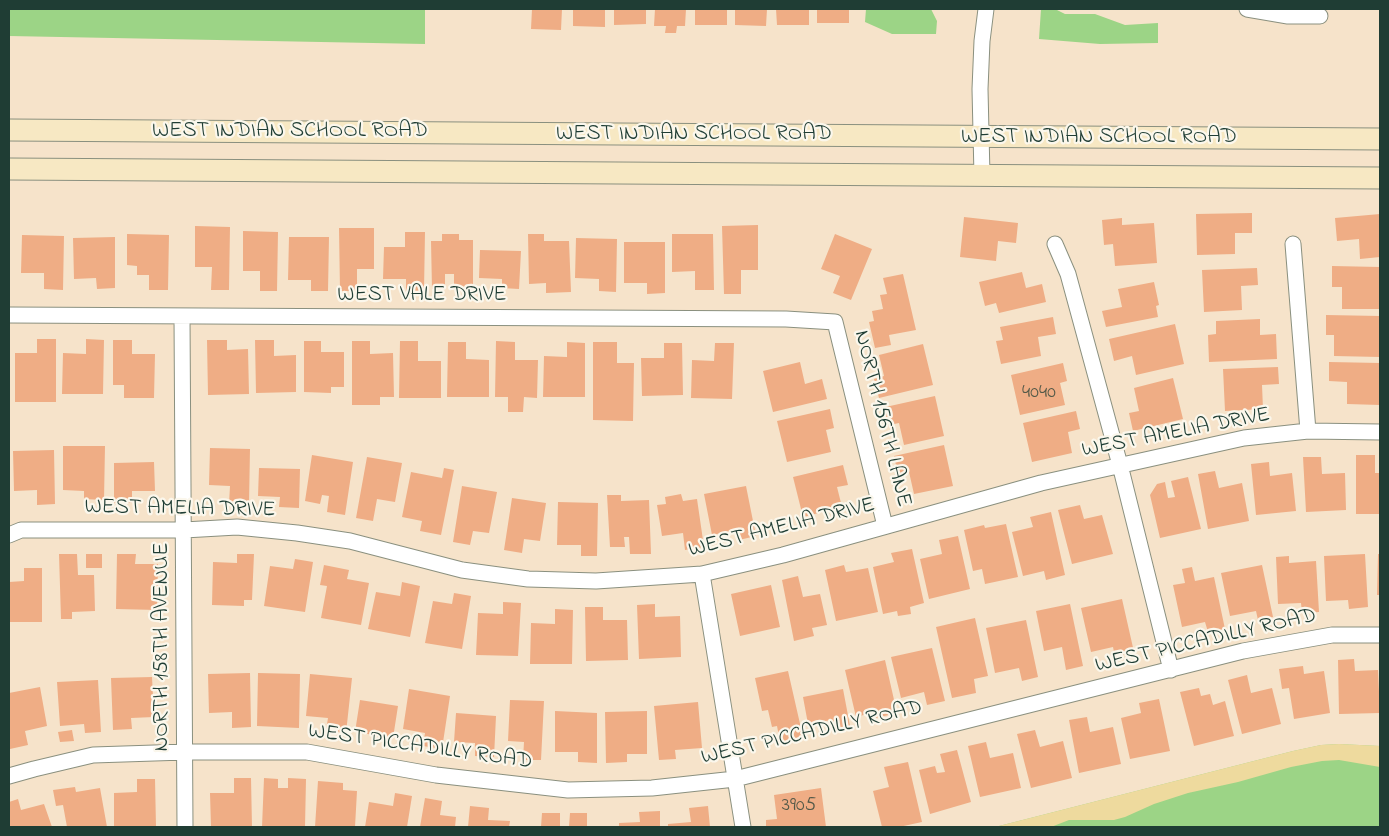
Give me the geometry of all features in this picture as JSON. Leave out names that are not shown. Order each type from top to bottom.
[{"type":"main road","name":"WEST INDIAN SCHOOL ROAD","points":[[9,130],[1380,140]]},
{"type":"main road","name":"WEST INDIAN SCHOOL ROAD","points":[[9,169],[1380,178]]},
{"type":"street","points":[[982,176],[980,66],[986,9]]},
{"type":"street","points":[[1246,9],[1288,16],[1320,16]]},
{"type":"street","points":[[1055,244],[1068,274],[1120,465],[1171,670]]},
{"type":"street","points":[[1293,244],[1308,431]]},
{"type":"street","name":"WEST VALE DRIVE","points":[[9,315],[786,318],[835,322]]},
{"type":"street","name":"NORTH 158TH AVENUE","points":[[182,316],[185,827]]},
{"type":"street","name":"NORTH 156TH LANE","points":[[835,322],[885,526]]},
{"type":"street","name":"WEST AMELIA DRIVE","points":[[9,535],[21,530],[184,530],[237,527],[350,541],[462,570],[528,579],[596,581],[702,574],[783,555],[1041,483],[1244,438],[1308,431],[1380,432]]},
{"type":"street","points":[[702,574],[743,827]]},
{"type":"street","name":"WEST PICCADILLY ROAD","points":[[9,776],[34,768],[92,755],[185,752],[307,752],[436,775],[568,790],[652,788],[735,779],[923,730],[1243,651],[1332,635],[1380,635]]},
{"type":"green space","points":[[9,9],[425,9],[425,44],[9,36]]},
{"type":"green space","points":[[866,9],[931,9],[937,21],[936,34],[892,34],[865,22]]},
{"type":"green space","points":[[1041,9],[1055,9],[1065,14],[1095,14],[1125,25],[1158,23],[1158,43],[1100,44],[1039,39]]},
{"type":"green space","points":[[1321,745],[1380,746],[1380,827],[995,827],[1293,751]]},
{"type":"sand","points":[[1321,745],[1380,746],[1380,767],[1339,760],[1322,761],[1188,793],[1114,820],[1069,820],[1051,827],[995,827],[1293,751]]},
{"type":"building","points":[[532,9],[562,9],[561,30],[531,29]]},
{"type":"building","points":[[573,9],[605,9],[605,27],[573,26]]},
{"type":"building","points":[[614,9],[646,9],[646,24],[614,25]]},
{"type":"building","points":[[655,9],[686,9],[685,26],[677,26],[676,33],[665,33],[666,26],[654,26]]},
{"type":"building","points":[[695,9],[727,9],[727,25],[695,25]]},
{"type":"building","points":[[735,9],[767,9],[766,26],[735,25]]},
{"type":"building","points":[[776,9],[809,9],[809,25],[777,25]]},
{"type":"building","points":[[817,9],[849,9],[849,23],[817,23]]},
{"type":"building","points":[[1252,213],[1252,233],[1235,233],[1235,254],[1197,255],[1196,214]]},
{"type":"building","points":[[1380,214],[1380,257],[1360,259],[1359,239],[1337,241],[1335,218]]},
{"type":"building","points":[[964,217],[1018,223],[1016,243],[998,241],[996,261],[960,257]]},
{"type":"building","points":[[1122,218],[1122,225],[1154,223],[1157,263],[1115,266],[1113,244],[1104,245],[1102,220]]},
{"type":"building","points":[[758,225],[758,270],[741,270],[741,294],[724,294],[722,226]]},
{"type":"building","points":[[195,226],[230,227],[229,290],[211,290],[212,267],[195,267]]},
{"type":"building","points":[[339,228],[374,228],[374,269],[357,269],[357,291],[340,291]]},
{"type":"building","points":[[243,231],[278,232],[277,291],[260,291],[260,271],[243,271]]},
{"type":"building","points":[[405,232],[425,232],[424,291],[406,291],[406,279],[383,279],[384,247],[405,247]]},
{"type":"building","points":[[127,234],[169,235],[168,290],[149,290],[149,275],[137,275],[137,266],[127,265]]},
{"type":"building","points":[[442,234],[459,234],[459,240],[473,240],[473,289],[454,289],[454,274],[445,274],[445,289],[432,289],[431,241],[442,241]]},
{"type":"building","points":[[528,234],[544,234],[544,241],[569,241],[571,292],[546,293],[546,283],[529,284]]},
{"type":"building","points":[[672,234],[713,234],[714,290],[695,290],[695,271],[672,272]]},
{"type":"building","points":[[835,234],[872,249],[851,300],[833,293],[840,276],[821,269]]},
{"type":"building","points":[[22,235],[64,236],[63,290],[44,289],[44,273],[21,273]]},
{"type":"building","points":[[115,237],[115,288],[97,289],[96,278],[74,279],[73,238]]},
{"type":"building","points":[[289,237],[329,237],[328,291],[311,291],[311,280],[288,280]]},
{"type":"building","points":[[576,238],[617,239],[616,292],[599,291],[599,279],[575,278]]},
{"type":"building","points":[[624,242],[665,242],[665,293],[647,294],[647,283],[624,283]]},
{"type":"building","points":[[480,250],[521,251],[519,289],[502,288],[502,279],[479,278]]},
{"type":"building","points":[[1332,266],[1380,267],[1380,309],[1342,309],[1342,287],[1332,287]]},
{"type":"building","points":[[1257,268],[1258,285],[1241,286],[1242,310],[1204,312],[1202,270]]},
{"type":"building","points":[[1022,272],[1026,288],[1042,284],[1046,302],[999,313],[996,303],[985,306],[979,282]]},
{"type":"building","points":[[903,274],[916,330],[889,335],[891,345],[875,348],[869,322],[874,321],[872,311],[883,309],[880,295],[887,294],[883,278]]},
{"type":"building","points":[[1154,282],[1159,305],[1156,306],[1158,317],[1106,327],[1102,311],[1122,307],[1118,289]]},
{"type":"building","points":[[1326,315],[1380,316],[1380,357],[1334,356],[1334,335],[1326,335]]},
{"type":"building","points":[[1053,317],[1056,334],[1038,337],[1041,356],[1001,364],[996,341],[1003,340],[1000,327]]},
{"type":"building","points":[[1260,319],[1260,335],[1276,334],[1277,359],[1209,362],[1208,335],[1216,334],[1216,321]]},
{"type":"building","points":[[1175,324],[1184,364],[1136,375],[1132,356],[1114,361],[1109,339]]},
{"type":"building","points":[[37,339],[56,339],[56,402],[15,402],[15,353],[37,353]]},
{"type":"building","points":[[86,339],[104,340],[103,394],[62,394],[63,353],[86,354]]},
{"type":"building","points":[[113,340],[132,340],[132,354],[155,354],[154,398],[124,398],[124,385],[113,385]]},
{"type":"building","points":[[207,340],[227,340],[227,350],[248,349],[249,394],[208,395]]},
{"type":"building","points":[[255,340],[274,340],[274,356],[296,355],[296,392],[256,393]]},
{"type":"building","points":[[304,341],[321,341],[321,352],[344,352],[344,387],[331,387],[331,393],[304,392]]},
{"type":"building","points":[[352,341],[370,341],[370,354],[393,353],[394,397],[380,397],[380,405],[352,405]]},
{"type":"building","points":[[400,341],[418,341],[418,361],[441,361],[441,398],[399,398]]},
{"type":"building","points":[[496,341],[515,342],[515,360],[538,360],[537,398],[524,397],[523,412],[508,412],[508,397],[495,397]]},
{"type":"building","points":[[448,342],[466,342],[466,359],[489,360],[489,397],[447,397]]},
{"type":"building","points":[[567,342],[585,343],[585,397],[543,397],[544,356],[567,357]]},
{"type":"building","points":[[593,342],[617,342],[617,363],[634,363],[633,421],[593,420]]},
{"type":"building","points":[[664,343],[682,343],[683,395],[642,396],[641,358],[664,358]]},
{"type":"building","points":[[715,343],[734,343],[732,399],[691,398],[692,360],[714,361]]},
{"type":"building","points":[[923,344],[933,385],[879,398],[874,379],[884,376],[879,355]]},
{"type":"building","points":[[800,362],[805,384],[822,379],[827,399],[773,412],[763,371]]},
{"type":"building","points":[[1329,362],[1380,363],[1380,405],[1347,404],[1347,382],[1329,381]]},
{"type":"building","points":[[1063,363],[1067,381],[1060,383],[1065,405],[1020,415],[1011,375]]},
{"type":"building","points":[[1278,367],[1279,384],[1262,385],[1263,409],[1225,411],[1223,369]]},
{"type":"building","points":[[1173,378],[1183,419],[1133,431],[1129,413],[1139,411],[1134,388]]},
{"type":"building","points":[[935,396],[944,436],[904,445],[899,423],[885,426],[881,408]]},
{"type":"building","points":[[830,409],[834,428],[826,430],[831,452],[787,462],[777,421]]},
{"type":"building","points":[[1076,411],[1080,429],[1068,432],[1072,453],[1032,462],[1023,423]]},
{"type":"building","points":[[944,445],[953,486],[914,494],[909,472],[898,475],[894,456]]},
{"type":"building","points":[[63,446],[105,446],[104,500],[84,499],[84,491],[63,490]]},
{"type":"building","points":[[210,448],[250,449],[249,504],[229,504],[230,486],[209,485]]},
{"type":"building","points":[[54,450],[55,504],[37,505],[37,490],[14,491],[13,451]]},
{"type":"building","points":[[312,455],[353,462],[345,515],[327,512],[329,496],[322,495],[320,504],[305,501]]},
{"type":"building","points":[[1356,455],[1375,455],[1375,473],[1380,473],[1380,514],[1356,514]]},
{"type":"building","points":[[367,457],[402,463],[395,502],[377,499],[373,521],[356,518]]},
{"type":"building","points":[[1303,457],[1321,457],[1322,474],[1345,473],[1346,510],[1306,512]]},
{"type":"building","points":[[154,462],[155,491],[132,491],[132,503],[114,503],[114,463]]},
{"type":"building","points":[[1269,462],[1270,476],[1292,473],[1296,511],[1256,515],[1251,464]]},
{"type":"building","points":[[843,465],[848,485],[837,487],[842,507],[803,517],[793,477]]},
{"type":"building","points":[[259,468],[300,469],[299,508],[279,507],[280,497],[258,496]]},
{"type":"building","points":[[444,468],[454,470],[441,535],[420,531],[422,521],[402,517],[411,472],[442,478]]},
{"type":"building","points":[[1215,471],[1219,488],[1242,483],[1249,521],[1208,529],[1198,474]]},
{"type":"building","points":[[1188,477],[1201,529],[1160,538],[1150,495],[1157,484],[1165,482],[1168,498],[1175,497],[1171,481]]},
{"type":"building","points":[[462,486],[497,492],[489,533],[473,531],[470,545],[453,542]]},
{"type":"building","points":[[746,486],[756,536],[739,540],[737,530],[712,535],[704,494]]},
{"type":"building","points":[[681,494],[683,501],[697,499],[704,547],[685,550],[683,533],[662,536],[657,505],[666,504],[665,497]]},
{"type":"building","points":[[607,495],[621,495],[621,501],[649,500],[651,554],[630,554],[629,537],[624,537],[625,547],[610,547]]},
{"type":"building","points":[[512,498],[546,503],[540,541],[524,539],[522,553],[504,550]]},
{"type":"building","points":[[558,502],[598,503],[597,556],[581,556],[581,545],[557,545]]},
{"type":"building","points":[[1080,505],[1084,519],[1102,515],[1113,554],[1072,564],[1058,510]]},
{"type":"building","points":[[1051,512],[1065,575],[1046,580],[1044,571],[1023,576],[1012,532],[1033,527],[1030,517]]},
{"type":"building","points":[[1006,524],[1018,577],[985,584],[982,569],[973,571],[964,530],[984,525],[985,528]]},
{"type":"building","points":[[958,536],[970,589],[929,599],[920,559],[942,554],[939,540]]},
{"type":"building","points":[[912,549],[924,603],[910,607],[911,614],[898,616],[897,611],[883,614],[873,567],[894,562],[891,553]]},
{"type":"building","points":[[59,554],[77,554],[78,575],[94,575],[95,611],[72,612],[72,619],[61,619]]},
{"type":"building","points":[[86,554],[102,554],[102,568],[86,568]]},
{"type":"building","points":[[117,554],[136,554],[135,564],[158,564],[157,610],[116,609]]},
{"type":"building","points":[[237,554],[254,554],[252,600],[244,600],[244,606],[212,605],[213,562],[237,563]]},
{"type":"building","points":[[1365,554],[1368,607],[1349,609],[1348,600],[1326,601],[1324,556]]},
{"type":"building","points":[[1378,554],[1380,554],[1380,595],[1377,595]]},
{"type":"building","points":[[1289,556],[1289,563],[1316,561],[1319,612],[1302,613],[1301,603],[1278,604],[1276,557]]},
{"type":"building","points":[[295,559],[313,562],[305,612],[264,606],[270,566],[293,569]]},
{"type":"building","points":[[324,565],[349,570],[347,579],[369,583],[361,625],[321,618],[327,586],[320,585]]},
{"type":"building","points":[[844,565],[846,572],[868,568],[878,612],[836,621],[825,570]]},
{"type":"building","points":[[1262,565],[1273,617],[1258,620],[1256,611],[1230,616],[1221,573]]},
{"type":"building","points":[[1192,567],[1195,581],[1214,577],[1225,629],[1208,632],[1205,622],[1182,627],[1173,585],[1185,583],[1182,569]]},
{"type":"building","points":[[24,568],[42,568],[42,622],[9,622],[9,582],[24,581]]},
{"type":"building","points":[[798,576],[803,597],[820,594],[827,625],[812,628],[814,636],[794,641],[782,580]]},
{"type":"building","points":[[402,582],[420,586],[410,637],[368,629],[376,592],[400,596]]},
{"type":"building","points":[[771,585],[780,627],[740,636],[731,594]]},
{"type":"building","points":[[454,593],[471,596],[462,649],[425,643],[433,601],[452,604]]},
{"type":"building","points":[[1122,599],[1134,652],[1115,657],[1113,647],[1091,652],[1081,608]]},
{"type":"building","points":[[503,602],[521,603],[518,656],[476,655],[478,613],[503,614]]},
{"type":"building","points":[[655,604],[655,617],[680,616],[681,657],[639,659],[637,605]]},
{"type":"building","points":[[1070,604],[1083,666],[1066,670],[1062,647],[1044,651],[1036,611]]},
{"type":"building","points":[[585,607],[603,607],[603,620],[627,620],[628,660],[586,661]]},
{"type":"building","points":[[555,609],[573,610],[572,664],[530,664],[531,623],[555,624]]},
{"type":"building","points":[[975,618],[988,676],[974,679],[976,693],[952,698],[936,627]]},
{"type":"building","points":[[1026,620],[1038,677],[1022,681],[1019,668],[995,673],[986,628]]},
{"type":"building","points":[[932,648],[945,701],[927,705],[924,692],[901,698],[891,657]]},
{"type":"building","points":[[1354,659],[1355,671],[1378,670],[1380,713],[1339,714],[1338,660]]},
{"type":"building","points":[[885,660],[897,713],[876,718],[875,712],[856,717],[845,670]]},
{"type":"building","points":[[1303,666],[1304,674],[1324,671],[1330,713],[1294,719],[1289,688],[1282,689],[1279,669]]},
{"type":"building","points":[[788,671],[803,737],[780,742],[777,726],[772,727],[768,710],[762,711],[755,678]]},
{"type":"building","points":[[250,673],[251,727],[232,728],[232,712],[209,713],[208,674]]},
{"type":"building","points":[[258,673],[300,674],[299,728],[257,726]]},
{"type":"building","points":[[310,674],[352,678],[346,733],[326,730],[328,718],[306,716]]},
{"type":"building","points":[[1247,675],[1251,693],[1272,688],[1281,724],[1242,734],[1228,680]]},
{"type":"building","points":[[152,677],[154,717],[131,718],[132,729],[113,730],[111,678]]},
{"type":"building","points":[[98,680],[101,732],[85,733],[84,724],[60,726],[57,682]]},
{"type":"building","points":[[40,687],[47,726],[25,731],[28,745],[10,749],[9,693]]},
{"type":"building","points":[[1199,688],[1201,696],[1210,694],[1213,705],[1225,701],[1234,736],[1194,746],[1180,692]]},
{"type":"building","points":[[409,689],[450,696],[442,749],[423,746],[425,733],[403,729]]},
{"type":"building","points":[[843,689],[850,726],[832,728],[831,720],[808,724],[803,697]]},
{"type":"building","points":[[1159,699],[1170,751],[1130,759],[1121,718],[1141,713],[1139,703]]},
{"type":"building","points":[[360,700],[398,706],[393,738],[355,732]]},
{"type":"building","points":[[510,700],[544,701],[541,760],[523,760],[524,742],[508,741]]},
{"type":"building","points":[[698,702],[702,748],[675,750],[676,759],[659,760],[654,706]]},
{"type":"building","points":[[555,711],[597,713],[597,763],[578,762],[578,752],[555,752]]},
{"type":"building","points":[[647,711],[647,754],[627,754],[627,762],[606,763],[605,712]]},
{"type":"building","points":[[456,713],[496,716],[494,757],[475,756],[475,743],[454,742]]},
{"type":"building","points":[[1087,717],[1090,732],[1113,727],[1121,764],[1079,773],[1069,720]]},
{"type":"building","points":[[72,730],[74,741],[60,742],[58,732]]},
{"type":"building","points":[[1035,730],[1040,747],[1063,741],[1072,778],[1031,788],[1017,734]]},
{"type":"building","points":[[986,742],[990,758],[1013,753],[1021,788],[980,797],[968,746]]},
{"type":"building","points":[[957,750],[971,802],[930,814],[919,770],[935,766],[937,773],[945,772],[940,754]]},
{"type":"building","points":[[908,762],[922,822],[899,827],[882,827],[873,791],[889,787],[884,767]]},
{"type":"building","points":[[234,778],[251,778],[252,827],[211,827],[210,793],[234,793]]},
{"type":"building","points":[[264,778],[278,779],[278,788],[288,788],[288,778],[306,779],[305,827],[262,827]]},
{"type":"building","points":[[137,779],[155,779],[156,827],[114,827],[114,793],[137,792]]},
{"type":"building","points":[[318,781],[343,783],[343,790],[357,791],[355,827],[315,827]]},
{"type":"building","points":[[75,787],[76,792],[100,788],[107,827],[67,827],[63,805],[56,806],[53,790]]},
{"type":"building","points":[[821,788],[826,827],[766,827],[766,820],[777,819],[774,795]]},
{"type":"building","points":[[395,793],[412,796],[407,827],[365,827],[369,802],[393,806]]},
{"type":"building","points":[[425,798],[442,801],[440,815],[456,817],[455,827],[420,827]]},
{"type":"building","points":[[18,799],[21,810],[44,804],[52,827],[9,827],[9,802]]},
{"type":"building","points":[[470,806],[489,808],[488,820],[510,821],[509,827],[468,827]]},
{"type":"building","points":[[708,806],[710,827],[668,827],[668,824],[691,822],[689,808]]},
{"type":"building","points":[[660,811],[660,827],[619,827],[619,823],[640,822],[639,812]]},
{"type":"building","points":[[542,813],[560,813],[560,827],[541,827]]},
{"type":"building","points":[[570,813],[587,813],[587,827],[569,827]]}]
